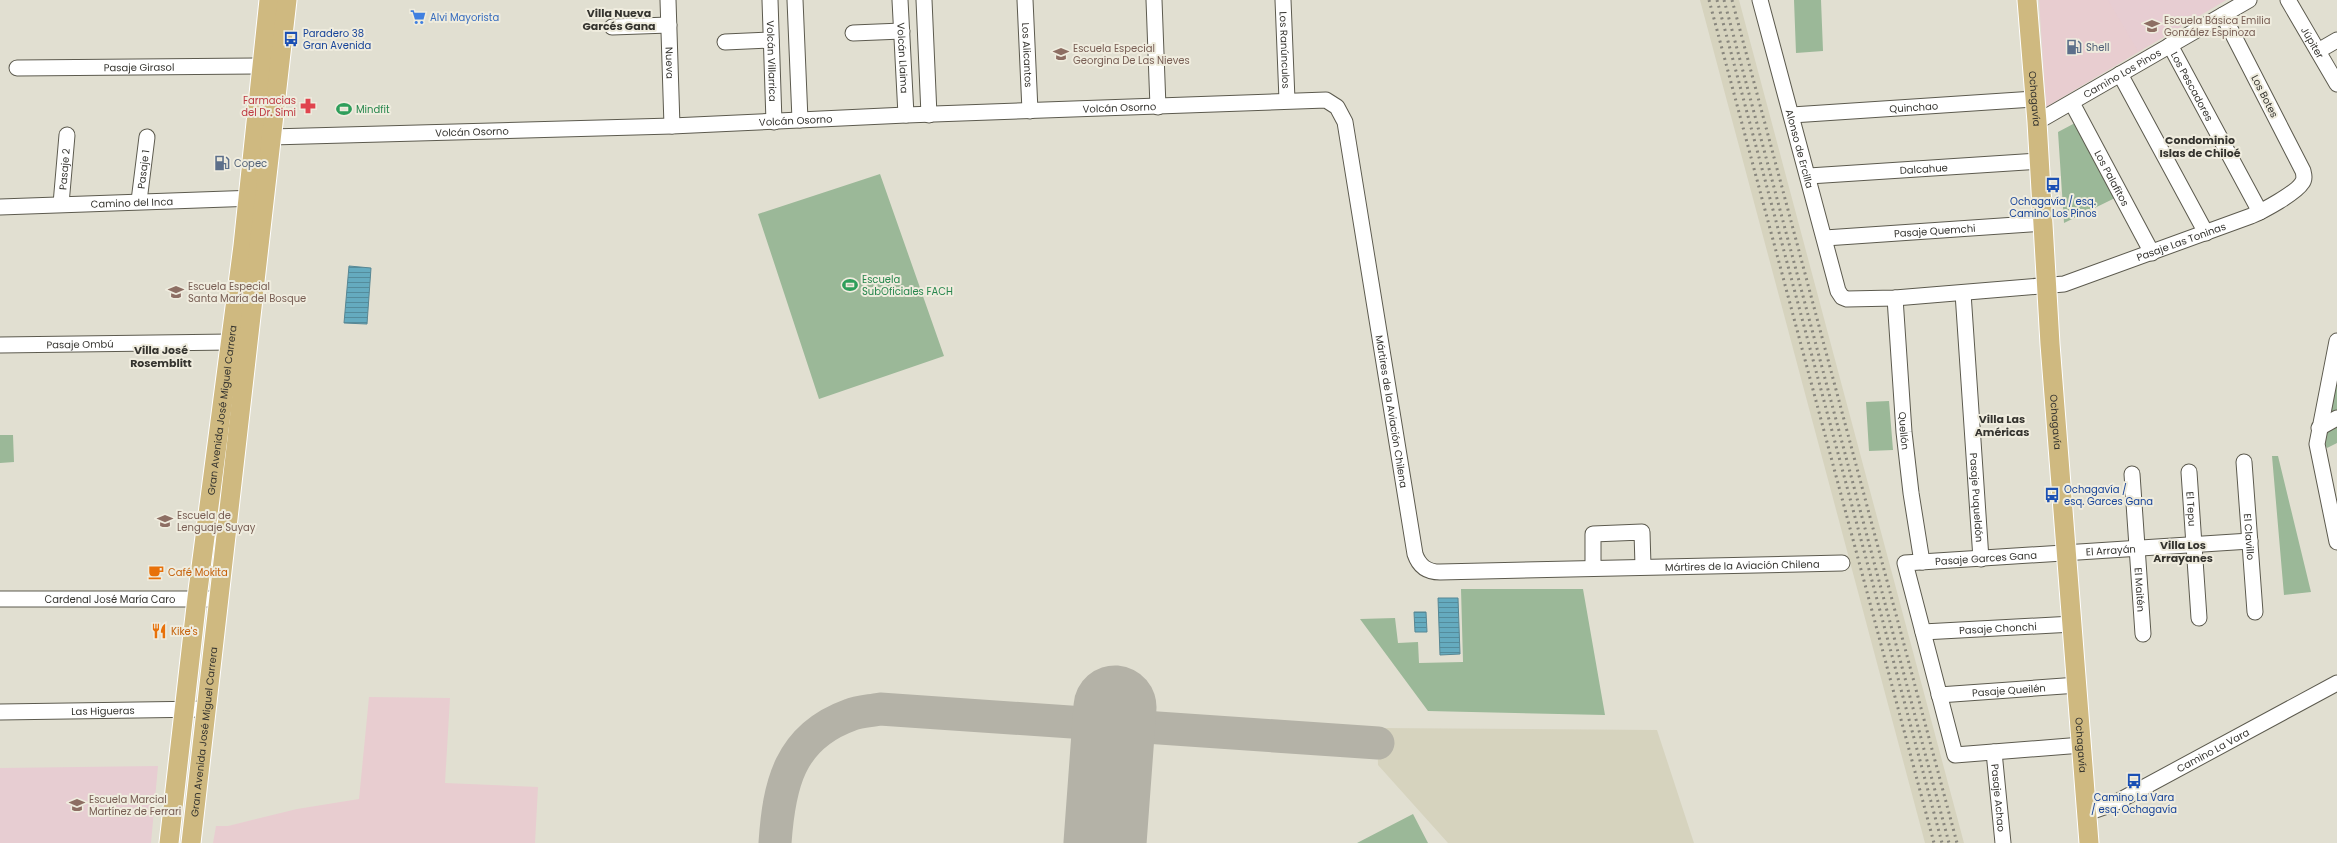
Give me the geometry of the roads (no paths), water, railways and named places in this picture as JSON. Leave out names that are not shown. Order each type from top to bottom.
[{"type":"main road","name":"Gran Avenida José Miguel Carrera","points":[[191,843],[220,599],[256,198],[261,66],[269,0]]},
{"type":"main road","name":"Gran Avenida José Miguel Carrera","points":[[169,843],[197,598],[231,342],[256,198],[271,137],[287,0]]},
{"type":"main road","name":"Ochagavía","points":[[2027,0],[2090,843]]},
{"type":"street","name":"Nueva","points":[[668,0],[665,25],[672,126]]},
{"type":"street","name":"Volcán Villarrica","points":[[770,0],[774,122]]},
{"type":"street","points":[[795,0],[800,120]]},
{"type":"street","name":"Volcán Llaima","points":[[900,0],[906,115]]},
{"type":"street","points":[[924,0],[929,115]]},
{"type":"street","name":"Los Alicantos","points":[[1025,0],[1030,111]]},
{"type":"street","points":[[1154,0],[1158,107]]},
{"type":"street","name":"Los Ranúnculos","points":[[1283,0],[1287,100]]},
{"type":"street","name":"Alonso de Ercilla","points":[[1760,0],[1838,291],[1842,297],[1847,299],[1895,298]]},
{"type":"street","name":"Camino Los Pinos","points":[[2037,122],[2249,0]]},
{"type":"street","name":"Júpiter","points":[[2288,0],[2337,84]]},
{"type":"street","name":"Los Botes","points":[[2223,15],[2299,164],[2304,178]]},
{"type":"street","points":[[612,27],[665,25]]},
{"type":"street","points":[[853,33],[902,31]]},
{"type":"street","points":[[725,42],[771,40]]},
{"type":"street","points":[[2318,51],[2337,40]]},
{"type":"street","name":"Los Pescadores","points":[[2170,45],[2260,212]]},
{"type":"street","name":"Pasaje Girasol","points":[[17,68],[261,66]]},
{"type":"street","points":[[2120,74],[2206,233]]},
{"type":"street","name":"Volcán Osorno","points":[[271,137],[672,126],[906,115],[1158,107],[1320,99]]},
{"type":"street","name":"Mártires de la Aviación Chilena","points":[[1320,99],[1337,106],[1345,122],[1415,554],[1418,562],[1423,567],[1435,572],[1593,567],[1842,563]]},
{"type":"street","name":"Quinchao","points":[[1792,115],[2035,99]]},
{"type":"street","name":"Los Palafitos","points":[[2072,103],[2152,253]]},
{"type":"street","name":"Pasaje 2","points":[[61,204],[67,135]]},
{"type":"street","name":"Pasaje 1","points":[[139,201],[147,137]]},
{"type":"street","name":"Dalcahue","points":[[1808,176],[2040,161]]},
{"type":"street","name":"Pasaje Las Toninas","points":[[2048,287],[2072,282],[2260,212],[2302,184],[2304,178]]},
{"type":"street","name":"Camino del Inca","points":[[0,207],[256,198]]},
{"type":"street","name":"Pasaje Quemchi","points":[[1825,238],[2044,223]]},
{"type":"street","points":[[1895,298],[2048,287]]},
{"type":"street","name":"Pasaje Puqueldón","points":[[1962,293],[1981,558]]},
{"type":"street","name":"Quellón","points":[[1895,298],[1904,432],[1911,493],[1922,562]]},
{"type":"street","points":[[2337,341],[2319,428],[2317,451],[2334,514],[2337,542]]},
{"type":"street","name":"Pasaje Ombú","points":[[0,345],[231,342]]},
{"type":"street","points":[[2319,428],[2337,418]]},
{"type":"street","name":"El Clavillo","points":[[2244,462],[2255,612]]},
{"type":"street","name":"El Tepu","points":[[2189,472],[2199,618]]},
{"type":"street","name":"El Maitén","points":[[2132,474],[2143,634]]},
{"type":"street","points":[[1593,567],[1593,534],[1642,532],[1643,566]]},
{"type":"street","name":"El Arrayán","points":[[2068,554],[2250,541]]},
{"type":"street","name":"Pasaje Garces Gana","points":[[1923,632],[1905,563],[2068,554]]},
{"type":"street","name":"Cardenal José María Caro","points":[[0,599],[220,599]]},
{"type":"street","name":"Pasaje Chonchi","points":[[1923,632],[2073,624]]},
{"type":"street","points":[[1923,632],[1939,695]]},
{"type":"street","name":"Camino La Vara","points":[[2087,813],[2113,804],[2337,683]]},
{"type":"street","name":"Pasaje Queilén","points":[[1939,695],[2078,685]]},
{"type":"street","name":"Pasaje Achao","points":[[1939,695],[1955,755],[2082,745]]},
{"type":"street","name":"Las Higueras","points":[[0,712],[184,708],[206,709]]},
{"type":"street","name":"Pasaje Achao","points":[[1994,752],[2003,843]]},
{"type":"water","points":[[349,266],[371,268],[367,324],[344,323]]},
{"type":"water","points":[[1438,598],[1458,598],[1460,654],[1440,655]]},
{"type":"water","points":[[1414,612],[1426,612],[1427,632],[1415,632]]},
{"type":"railway","points":[[1709,0],[1934,843]]},
{"type":"railway","points":[[1717,0],[1942,843]]},
{"type":"railway","points":[[1724,0],[1949,843]]},
{"type":"railway","points":[[1732,0],[1957,843]]},
{"type":"place","name":"Alvi Mayorista","points":[[418,17]]},
{"type":"place","name":"Escuela Básica Emilia González Espinoza","points":[[2152,26]]},
{"type":"place","name":"Paradero 38 Gran Avenida","points":[[291,39]]},
{"type":"place","name":"Shell","points":[[2074,47]]},
{"type":"place","name":"Escuela Especial Georgina De Las Nieves","points":[[1061,54]]},
{"type":"place","name":"Farmacias del Dr. Simi","points":[[308,106]]},
{"type":"place","name":"Mindfit","points":[[344,109]]},
{"type":"place","name":"Copec","points":[[222,163]]},
{"type":"place","name":"Ochagavía / esq. Camino Los Pinos","points":[[2053,185]]},
{"type":"place","name":"Escuela SubOficiales FACH","points":[[850,285]]},
{"type":"place","name":"Escuela Especial Santa María del Bosque","points":[[176,292]]},
{"type":"place","name":"Ochagavía / esq. Garces Gana","points":[[2052,495]]},
{"type":"place","name":"Escuela de Lenguaje Suyay","points":[[165,521]]},
{"type":"place","name":"Café Mokita","points":[[156,572]]},
{"type":"place","name":"Kike's","points":[[159,631]]},
{"type":"place","name":"Camino La Vara / esq. Ochagavía","points":[[2134,781]]},
{"type":"place","name":"Escuela Marcial Martínez de Ferrari","points":[[77,805]]},
{"type":"district","name":"Villa Nueva Garcés Gana","points":[[619,19]]},
{"type":"district","name":"Condominio Islas de Chiloé","points":[[2200,146]]},
{"type":"district","name":"Villa José Rosemblitt","points":[[161,356]]},
{"type":"district","name":"Villa Las Américas","points":[[2002,425]]},
{"type":"district","name":"Villa Los Arrayanes","points":[[2183,551]]}]
